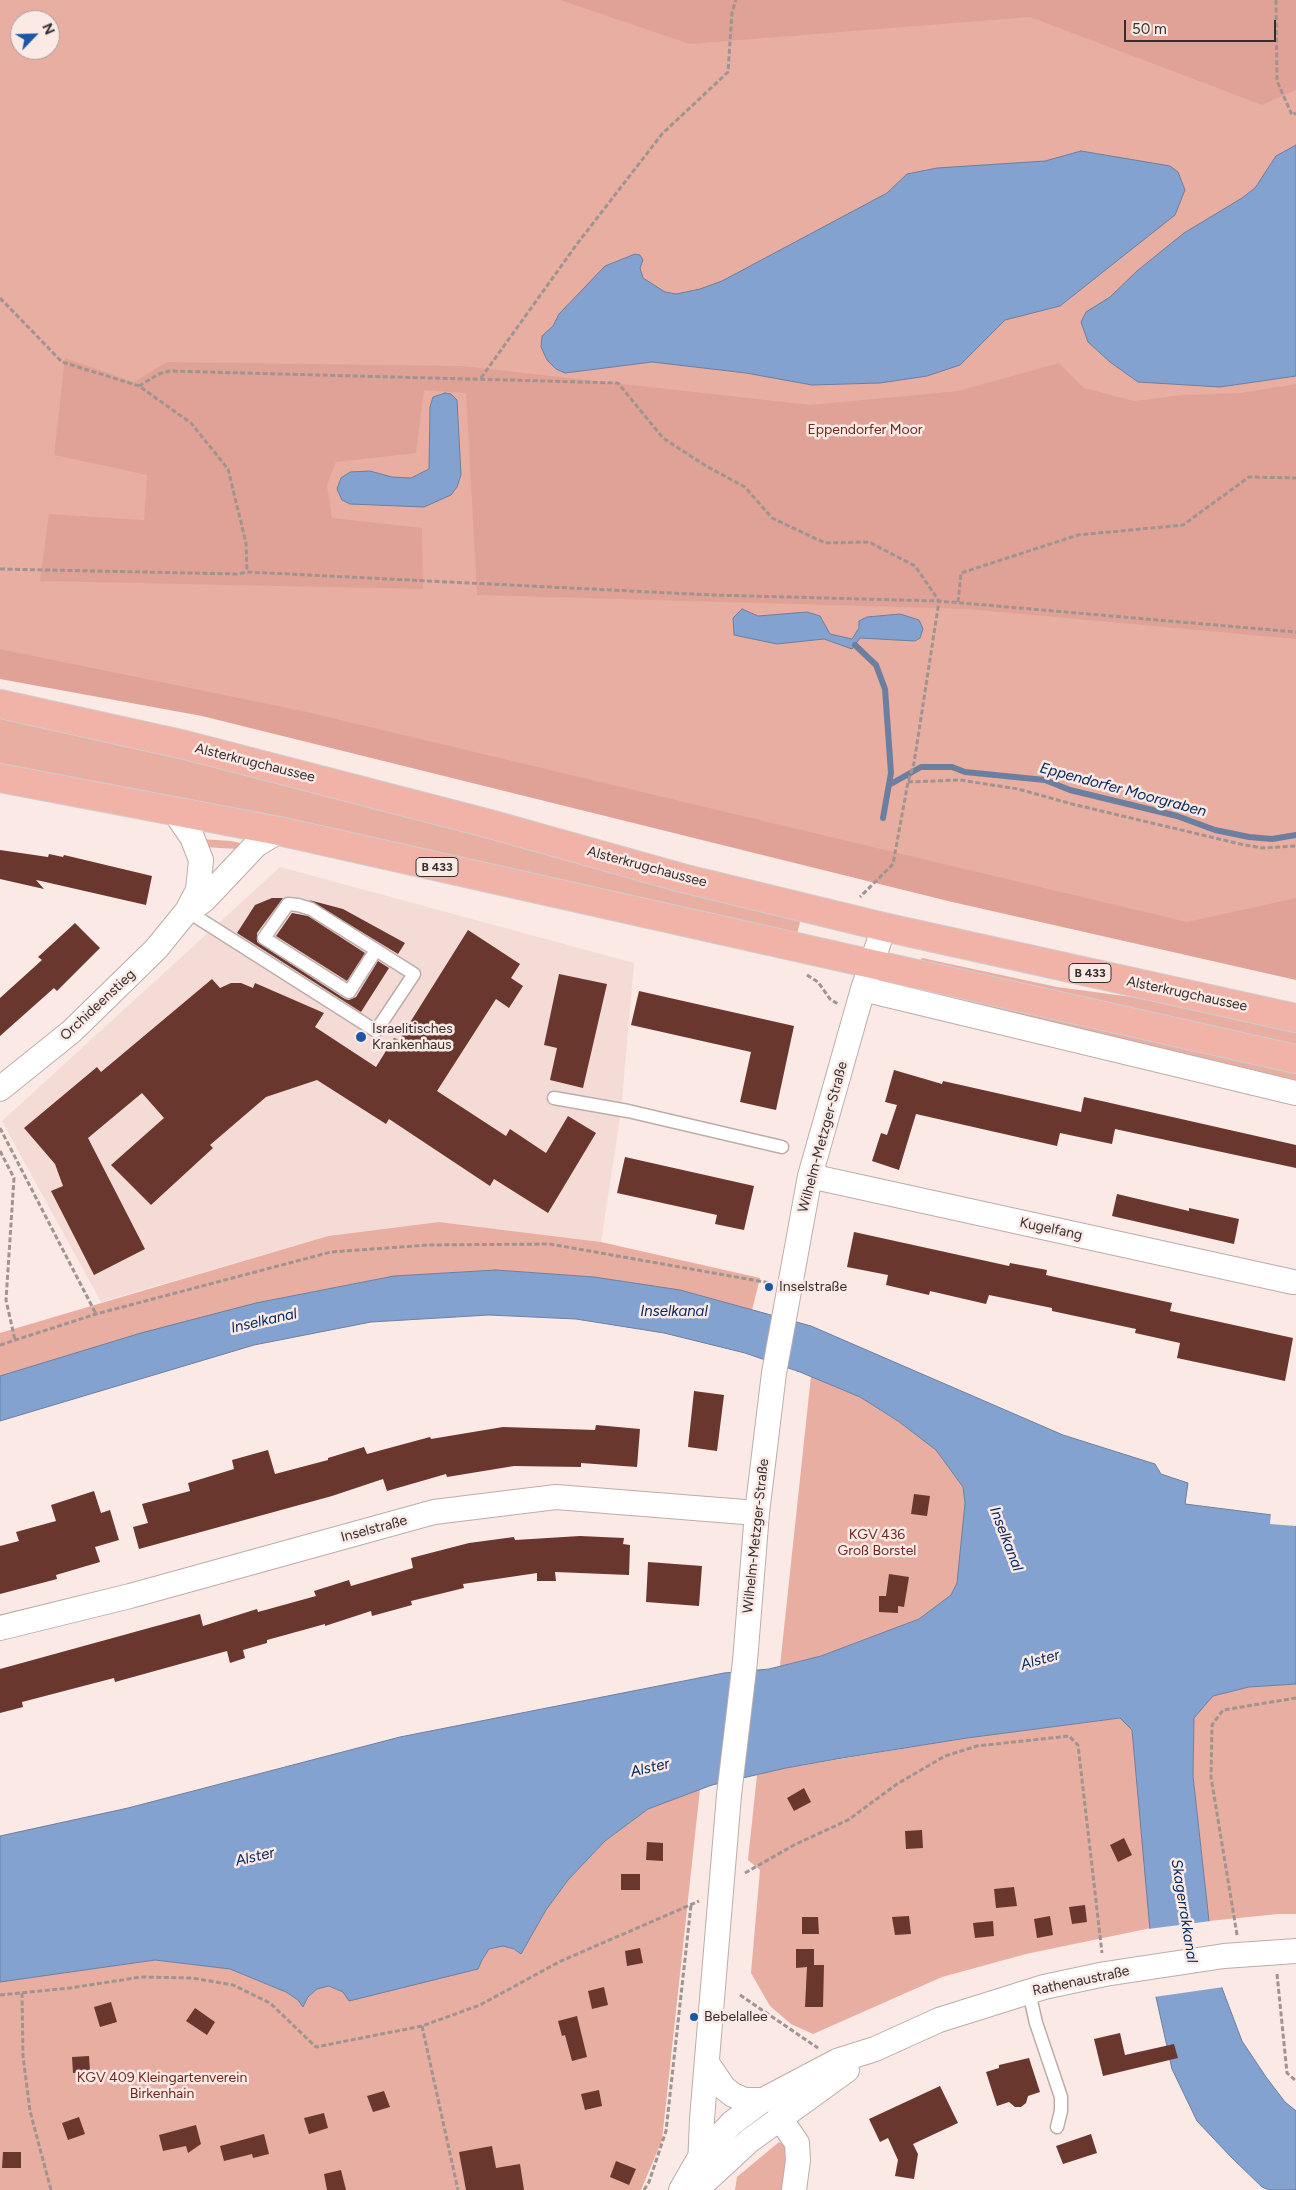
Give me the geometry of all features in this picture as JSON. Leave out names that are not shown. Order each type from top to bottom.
[{"type":"main road","name":"Alsterkrugchaussee","points":[[0,704],[195,747],[490,824],[682,878],[884,927],[1296,1018]]},
{"type":"main road","name":"B 433","points":[[0,778],[278,832],[872,964]]},
{"type":"main road","points":[[872,964],[1296,1059]]},
{"type":"street","name":"Orchideenstieg","points":[[0,1089],[72,1031],[156,949],[187,911],[198,890],[201,860],[192,837],[174,811]]},
{"type":"street","name":"Orchideenstieg","points":[[187,911],[204,900],[256,845],[278,832]]},
{"type":"street","name":"Wilhelm-Metzger-Straße","points":[[694,2189],[700,2157],[729,1795],[745,1661],[757,1513],[774,1373],[810,1176],[863,990],[884,927]]},
{"type":"street","points":[[863,990],[1296,1093]]},
{"type":"street","name":"Kugelfang","points":[[810,1176],[1293,1282]]},
{"type":"street","name":"Inselstraße","points":[[0,1628],[130,1596],[434,1512],[556,1497],[757,1513]]},
{"type":"street","name":"Rathenaustraße","points":[[700,2157],[732,2123],[771,2109],[875,2049],[939,2020],[1029,1992],[1105,1974],[1224,1956],[1296,1951]]},
{"type":"street","name":"Rathenaustraße","points":[[694,2189],[749,2141],[771,2109],[837,2061],[875,2049]]},
{"type":"street","points":[[707,2063],[724,2088],[733,2096],[771,2109],[797,2143],[798,2160],[794,2190]]},
{"type":"lane","points":[[187,911],[376,1031],[414,974],[376,950],[311,909],[288,904],[264,938],[349,992],[376,950]]},
{"type":"lane","points":[[554,1098],[628,1111],[782,1147]]},
{"type":"lane","points":[[1029,1992],[1036,2023],[1061,2097],[1061,2111],[1057,2127]]},
{"type":"path","points":[[481,378],[577,244],[662,134],[728,72],[732,12],[736,0]]},
{"type":"path","points":[[1276,0],[1277,81],[1292,115],[1296,112]]},
{"type":"path","points":[[0,298],[62,362],[139,386],[191,423],[228,469],[246,543],[247,572]]},
{"type":"path","points":[[139,386],[158,374],[169,372],[481,378],[618,383],[663,438],[706,466],[745,487],[772,518],[825,543],[869,542],[915,566],[939,601],[914,763],[908,782],[893,864],[855,902]]},
{"type":"path","points":[[958,602],[961,573],[1078,535],[1183,525],[1249,477],[1296,478]]},
{"type":"path","points":[[0,569],[237,574],[247,572],[712,595],[939,601],[1296,632]]},
{"type":"path","points":[[908,782],[960,780],[989,784],[1018,789],[1072,804],[1240,844],[1262,848],[1296,846]]},
{"type":"path","points":[[806,966],[805,974],[818,982],[830,999],[841,1006]]},
{"type":"path","points":[[0,1128],[96,1314]]},
{"type":"path","points":[[0,1151],[14,1178],[6,1300],[15,1340]]},
{"type":"path","points":[[0,1345],[96,1314],[331,1252],[428,1245],[550,1244],[787,1294]]},
{"type":"path","points":[[1234,1919],[1211,1777],[1212,1725],[1223,1710],[1296,1698]]},
{"type":"path","points":[[0,1994],[22,1993],[141,1977],[192,1978],[233,1985],[270,2003],[316,2047],[422,2026],[480,2005],[558,1962],[721,1892],[753,1867],[848,1820],[897,1784],[945,1756],[977,1746],[1069,1736],[1078,1745],[1105,1974]]},
{"type":"path","points":[[644,2190],[666,2131],[691,1905]]},
{"type":"path","points":[[1277,1981],[1287,2073],[1296,2081]]},
{"type":"path","points":[[22,1993],[23,2056],[30,2111],[51,2190]]},
{"type":"path","points":[[740,1994],[837,2061]]},
{"type":"path","points":[[422,2026],[458,2190]]},
{"type":"shaded area","name":"Israelitisches Krankenhaus","points":[[280,867],[634,963],[621,1111],[601,1242],[439,1222],[328,1236],[101,1302],[2,1121]]},
{"type":"green space","name":"Eppendorfer Moor","points":[[0,0],[1296,0],[1296,972],[0,664]]},
{"type":"green space","points":[[560,0],[1296,0],[1296,90],[1262,105],[1030,17],[690,44]]},
{"type":"green space","points":[[65,358],[134,382],[167,362],[462,366],[810,405],[958,391],[1059,363],[1084,388],[1134,401],[1183,395],[1240,393],[1296,384],[1296,639],[967,609],[477,595],[466,393],[424,390],[416,453],[336,462],[327,485],[332,518],[422,528],[423,589],[40,581],[49,514],[144,520],[147,475],[54,455]]},
{"type":"green space","points":[[0,649],[307,712],[1187,922],[1296,898],[1296,980],[948,901],[202,716],[0,679]]},
{"type":"green space","points":[[0,714],[177,753],[801,918],[797,934],[503,867],[0,766]]},
{"type":"green space","points":[[201,839],[240,843],[236,849],[205,847]]},
{"type":"green space","points":[[922,958],[1057,987],[1185,1004],[1296,1029],[1296,1048],[918,963]]},
{"type":"green space","points":[[930,983],[1296,1067],[1296,1080],[929,997]]},
{"type":"green space","points":[[439,1222],[601,1242],[760,1278],[752,1310],[679,1290],[594,1277],[496,1270],[394,1276],[256,1303],[0,1376],[0,1333],[328,1236]]},
{"type":"green space","name":"KGV 436 Groß Borstel","points":[[811,1376],[860,1397],[898,1421],[936,1450],[963,1487],[965,1503],[957,1583],[952,1595],[919,1619],[821,1656],[780,1666]]},
{"type":"green space","points":[[1296,1684],[1296,1914],[1209,1921],[1193,1776],[1194,1718],[1213,1696],[1249,1687]]},
{"type":"green space","points":[[1120,1718],[1132,1730],[1151,1928],[1026,1954],[942,1977],[813,2034],[791,2024],[770,2006],[751,1973],[760,1870],[748,1860],[757,1775],[786,1768],[967,1738]]},
{"type":"green space","name":"KGV 409 Kleingartenverein Birkenhain","points":[[700,1789],[662,2140],[641,2190],[0,2190],[0,1982],[155,1960],[230,1969],[286,1992],[298,2000],[308,1997],[317,1989],[329,1986],[343,1992],[482,1960],[489,1949],[504,1945],[521,1953],[546,1910],[568,1880],[605,1841],[648,1809]]},
{"type":"green space","points":[[779,2142],[785,2145],[789,2151],[786,2190],[735,2190],[737,2177]]},
{"type":"water","points":[[1296,145],[1296,376],[1220,387],[1138,382],[1110,362],[1088,342],[1081,322],[1086,312],[1110,297],[1137,271],[1184,233],[1255,188],[1276,156]]},
{"type":"water","points":[[1081,151],[1170,166],[1178,172],[1185,190],[1175,215],[1060,306],[1005,320],[960,365],[927,376],[880,383],[812,385],[746,373],[652,362],[565,373],[556,369],[547,360],[541,347],[542,336],[553,326],[559,314],[605,266],[635,254],[640,255],[643,260],[640,268],[643,278],[665,292],[676,294],[700,289],[722,281],[887,193],[907,174],[937,168],[1045,161]]},
{"type":"water","points":[[445,393],[451,394],[457,400],[461,475],[457,487],[451,495],[424,507],[350,504],[342,500],[337,489],[341,478],[350,472],[370,471],[392,477],[411,478],[429,469],[430,407],[433,397]]},
{"type":"water","points":[[742,609],[758,616],[807,612],[820,616],[830,634],[852,639],[859,628],[859,621],[867,617],[900,614],[919,620],[923,629],[920,638],[915,641],[860,638],[852,649],[824,639],[777,644],[734,635],[733,618]]},
{"type":"water","points":[[496,1270],[594,1277],[680,1290],[811,1326],[1063,1435],[1155,1464],[1161,1474],[1188,1483],[1185,1504],[1296,1518],[1296,1684],[1249,1687],[1213,1696],[1194,1718],[1193,1776],[1209,1921],[1222,1988],[1242,2041],[1285,2102],[1296,2111],[1296,2190],[1269,2190],[1262,2187],[1231,2157],[1197,2121],[1172,2069],[1156,1997],[1132,1730],[1120,1718],[967,1738],[842,1758],[786,1768],[712,1785],[648,1809],[605,1841],[568,1880],[546,1910],[521,1954],[514,1949],[503,1946],[489,1949],[478,1969],[349,2001],[343,1992],[329,1986],[317,1989],[308,1997],[303,2007],[298,2000],[286,1992],[230,1969],[155,1960],[0,1982],[0,1836],[128,1808],[400,1737],[724,1673],[769,1669],[821,1656],[919,1619],[951,1595],[957,1583],[965,1503],[963,1487],[936,1450],[898,1421],[860,1397],[800,1372],[745,1353],[664,1333],[576,1319],[489,1315],[371,1322],[254,1345],[0,1421],[0,1376],[141,1333],[256,1303],[394,1276]]},
{"type":"pier","points":[[1271,1512],[1296,1516],[1296,1526],[1270,1524]]},
{"type":"pier","points":[[1211,1921],[1224,1987],[1154,1997],[1148,1929]]},
{"type":"building","points":[[0,850],[48,857],[49,854],[63,857],[64,855],[152,876],[146,905],[36,880],[44,889],[0,879]]},
{"type":"building","points":[[272,898],[283,898],[257,933],[257,942],[345,999],[349,1000],[356,997],[378,961],[389,968],[361,1012],[237,933],[255,905]]},
{"type":"building","points":[[309,900],[343,909],[405,943],[398,954]]},
{"type":"building","points":[[292,913],[308,916],[365,953],[347,981],[276,936]]},
{"type":"building","points":[[75,923],[100,948],[57,991],[54,988],[0,1036],[0,998],[42,960],[38,957]]},
{"type":"building","points":[[468,930],[520,964],[511,978],[523,986],[509,1008],[496,999],[437,1091],[506,1136],[510,1129],[546,1153],[568,1116],[596,1133],[548,1213],[494,1179],[490,1186],[389,1119],[386,1124],[317,1080],[266,1097],[210,1145],[213,1148],[151,1205],[111,1165],[164,1118],[142,1093],[88,1138],[145,1249],[94,1275],[51,1191],[63,1186],[55,1164],[24,1128],[97,1067],[101,1072],[212,979],[220,988],[231,983],[241,983],[253,988],[255,983],[324,1013],[315,1027],[376,1067],[394,1038],[399,1040]]},
{"type":"building","points":[[559,974],[607,984],[583,1088],[550,1080],[557,1048],[544,1045]]},
{"type":"building","points":[[639,991],[794,1026],[776,1110],[740,1102],[751,1052],[631,1025]]},
{"type":"building","points":[[894,1070],[942,1084],[943,1081],[1081,1112],[1084,1097],[1296,1145],[1296,1168],[1115,1129],[1112,1144],[1060,1133],[1057,1146],[916,1114],[899,1170],[872,1161],[881,1133],[887,1135],[897,1105],[885,1102]]},
{"type":"building","points":[[625,1157],[754,1186],[744,1230],[715,1224],[717,1215],[617,1193]]},
{"type":"building","points":[[1117,1194],[1189,1211],[1189,1208],[1239,1219],[1234,1244],[1112,1216]]},
{"type":"building","points":[[854,1232],[1009,1266],[1010,1263],[1047,1270],[1046,1275],[1172,1303],[1170,1311],[1293,1338],[1285,1381],[1177,1358],[1180,1343],[1135,1333],[1136,1329],[1052,1311],[1052,1308],[989,1295],[986,1304],[930,1291],[929,1295],[886,1285],[888,1275],[847,1267]]},
{"type":"building","points":[[694,1391],[724,1395],[717,1451],[688,1447]]},
{"type":"building","points":[[596,1425],[640,1429],[637,1467],[581,1463],[581,1467],[514,1466],[447,1477],[446,1474],[387,1491],[383,1479],[332,1496],[139,1549],[133,1527],[148,1523],[142,1504],[190,1491],[188,1483],[234,1469],[232,1460],[268,1450],[275,1474],[328,1460],[328,1458],[364,1447],[367,1454],[430,1437],[431,1439],[503,1427],[595,1430]]},
{"type":"building","points":[[94,1491],[101,1513],[110,1510],[119,1540],[95,1547],[100,1562],[56,1575],[57,1579],[0,1594],[0,1546],[19,1541],[16,1532],[56,1521],[51,1505]]},
{"type":"building","points":[[914,1494],[930,1496],[927,1516],[911,1514]]},
{"type":"building","points":[[580,1536],[624,1538],[623,1544],[630,1545],[629,1575],[555,1572],[556,1581],[537,1581],[537,1573],[463,1584],[464,1588],[411,1601],[412,1605],[372,1616],[371,1611],[325,1626],[325,1624],[267,1640],[267,1643],[243,1650],[245,1658],[230,1663],[227,1651],[115,1682],[114,1678],[22,1702],[23,1707],[0,1713],[0,1669],[200,1614],[203,1626],[257,1609],[258,1612],[316,1596],[314,1591],[349,1580],[351,1586],[413,1568],[411,1558],[469,1543],[514,1537],[515,1540]]},
{"type":"building","points":[[648,1562],[702,1566],[699,1606],[646,1602]]},
{"type":"building","points":[[889,1574],[909,1577],[904,1607],[898,1606],[898,1613],[879,1612],[879,1596],[886,1596]]},
{"type":"building","points":[[804,1788],[811,1802],[794,1811],[787,1798]]},
{"type":"building","points":[[922,1830],[923,1848],[906,1849],[905,1831]]},
{"type":"building","points":[[1124,1838],[1132,1855],[1118,1862],[1110,1845]]},
{"type":"building","points":[[647,1842],[663,1843],[663,1861],[646,1860]]},
{"type":"building","points":[[621,1874],[640,1874],[640,1890],[621,1890]]},
{"type":"building","points":[[1014,1887],[1017,1906],[996,1908],[994,1889]]},
{"type":"building","points":[[1085,1905],[1087,1922],[1072,1924],[1069,1907]]},
{"type":"building","points":[[909,1916],[911,1934],[895,1935],[892,1917]]},
{"type":"building","points":[[1050,1916],[1053,1935],[1037,1938],[1034,1919]]},
{"type":"building","points":[[802,1917],[818,1917],[819,1934],[802,1934]]},
{"type":"building","points":[[993,1921],[994,1936],[975,1938],[973,1923]]},
{"type":"building","points":[[640,1948],[643,1963],[627,1966],[625,1951]]},
{"type":"building","points":[[796,1949],[814,1949],[814,1965],[824,1965],[823,2007],[805,2007],[807,1967],[796,1968]]},
{"type":"building","points":[[604,1987],[608,2005],[592,2009],[588,1991]]},
{"type":"building","points":[[111,2002],[117,2022],[100,2027],[94,2007]]},
{"type":"building","points":[[195,2008],[215,2022],[207,2035],[186,2021]]},
{"type":"building","points":[[577,2016],[587,2057],[572,2061],[565,2035],[562,2036],[558,2021]]},
{"type":"building","points":[[1120,2033],[1125,2055],[1174,2044],[1178,2058],[1103,2076],[1094,2039]]},
{"type":"building","points":[[89,2056],[90,2072],[73,2073],[72,2057]]},
{"type":"building","points":[[1029,2058],[1040,2092],[1028,2096],[1026,2103],[1021,2107],[1015,2107],[1009,2102],[997,2106],[986,2072],[999,2068],[999,2065]]},
{"type":"building","points":[[940,2086],[958,2123],[913,2144],[918,2154],[914,2179],[895,2176],[898,2160],[888,2138],[880,2142],[869,2119]]},
{"type":"building","points":[[599,2090],[602,2106],[585,2110],[581,2094]]},
{"type":"building","points":[[384,2091],[390,2107],[373,2112],[367,2096]]},
{"type":"building","points":[[324,2113],[328,2128],[309,2134],[304,2118]]},
{"type":"building","points":[[79,2117],[85,2134],[68,2140],[62,2123]]},
{"type":"building","points":[[196,2125],[201,2144],[188,2153],[186,2146],[163,2151],[159,2135]]},
{"type":"building","points":[[264,2134],[269,2154],[253,2158],[252,2154],[224,2161],[220,2146]]},
{"type":"building","points":[[1091,2134],[1097,2153],[1063,2164],[1056,2146]]},
{"type":"building","points":[[492,2146],[496,2168],[520,2164],[524,2190],[466,2190],[459,2152]]},
{"type":"building","points":[[3,2152],[21,2152],[21,2168],[2,2168]]},
{"type":"building","points":[[616,2161],[636,2169],[629,2185],[610,2177]]},
{"type":"building","points":[[341,2170],[346,2190],[327,2190],[324,2174]]},
{"type":"waterway","name":"Eppendorfer Moorgraben","points":[[855,645],[876,665],[885,689],[891,773],[883,818]]},
{"type":"waterway","name":"Eppendorfer Moorgraben","points":[[889,785],[921,767],[952,767],[965,772],[1045,780],[1070,790],[1177,816],[1215,830],[1249,837],[1272,839],[1296,835]]},
{"type":"place","name":"Israelitisches Krankenhaus","points":[[361,1037]]},
{"type":"place","name":"Inselstraße","points":[[769,1287]]},
{"type":"place","name":"Bebelallee","points":[[694,2017]]},
{"type":"water label","name":"Inselkanal","points":[[674,1312]]},
{"type":"water label","name":"Inselkanal","points":[[264,1321]]},
{"type":"water label","name":"Inselkanal","points":[[1006,1539]]},
{"type":"water label","name":"Alster","points":[[1040,1660]]},
{"type":"water label","name":"Alster","points":[[650,1768]]},
{"type":"water label","name":"Alster","points":[[255,1857]]},
{"type":"water label","name":"Skagerrakkanal","points":[[1184,1911]]}]
